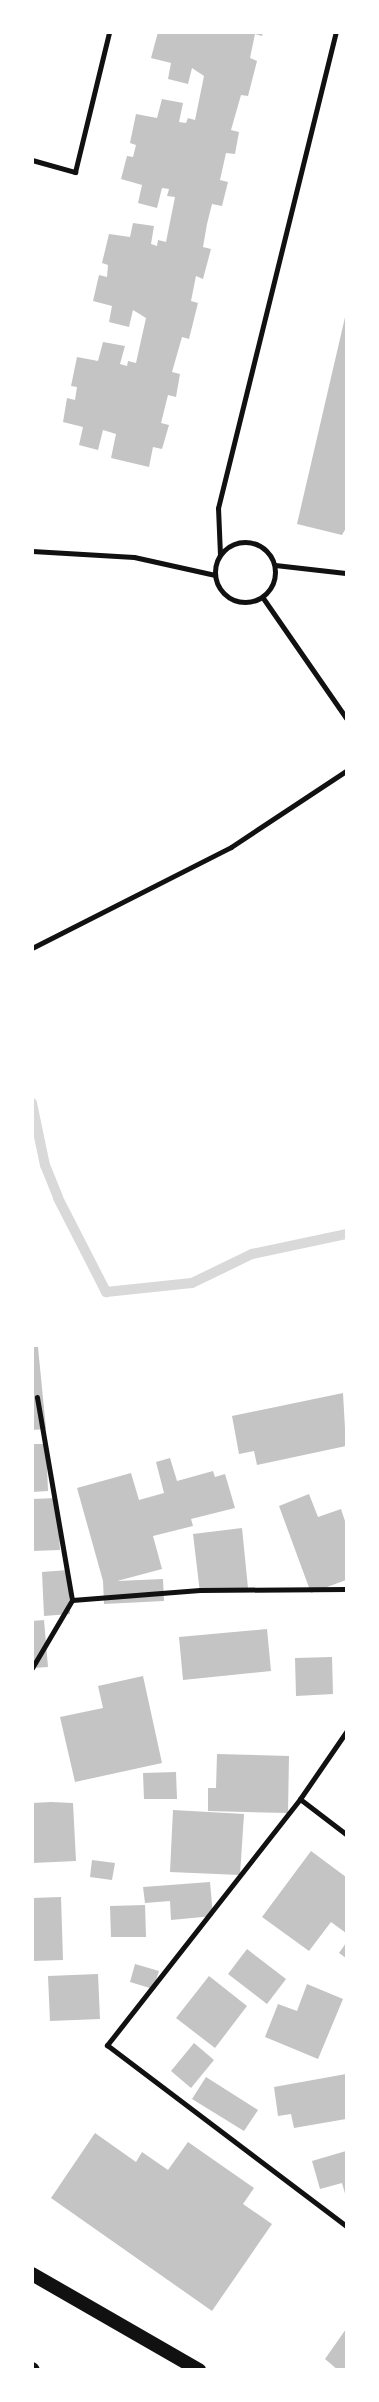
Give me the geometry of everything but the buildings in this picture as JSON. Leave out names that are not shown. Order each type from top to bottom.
[{"type":"highway","points":[[32,2274],[112,2317],[199,2370]]},
{"type":"street","points":[[32,160],[75,172],[109,32]]},
{"type":"street","points":[[220,555],[232,545],[248,542],[266,549],[275,565],[274,583],[263,598],[254,602],[233,600],[224,594],[215,575],[220,555],[218,508],[336,32]]},
{"type":"street","points":[[32,551],[134,557],[215,575]]},
{"type":"street","points":[[275,565],[346,573]]},
{"type":"street","points":[[263,598],[346,718]]},
{"type":"street","points":[[32,948],[231,847],[346,771]]},
{"type":"street","points":[[32,1668],[72,1600],[37,1397]]},
{"type":"street","points":[[72,1600],[200,1590],[346,1589]]},
{"type":"street","points":[[346,1732],[300,1799],[107,2045],[346,2226]]},
{"type":"street","points":[[300,1799],[346,1834]]},
{"type":"waterway","points":[[32,1103],[45,1165],[58,1198],[106,1292],[192,1283],[252,1254],[346,1234]]}]
